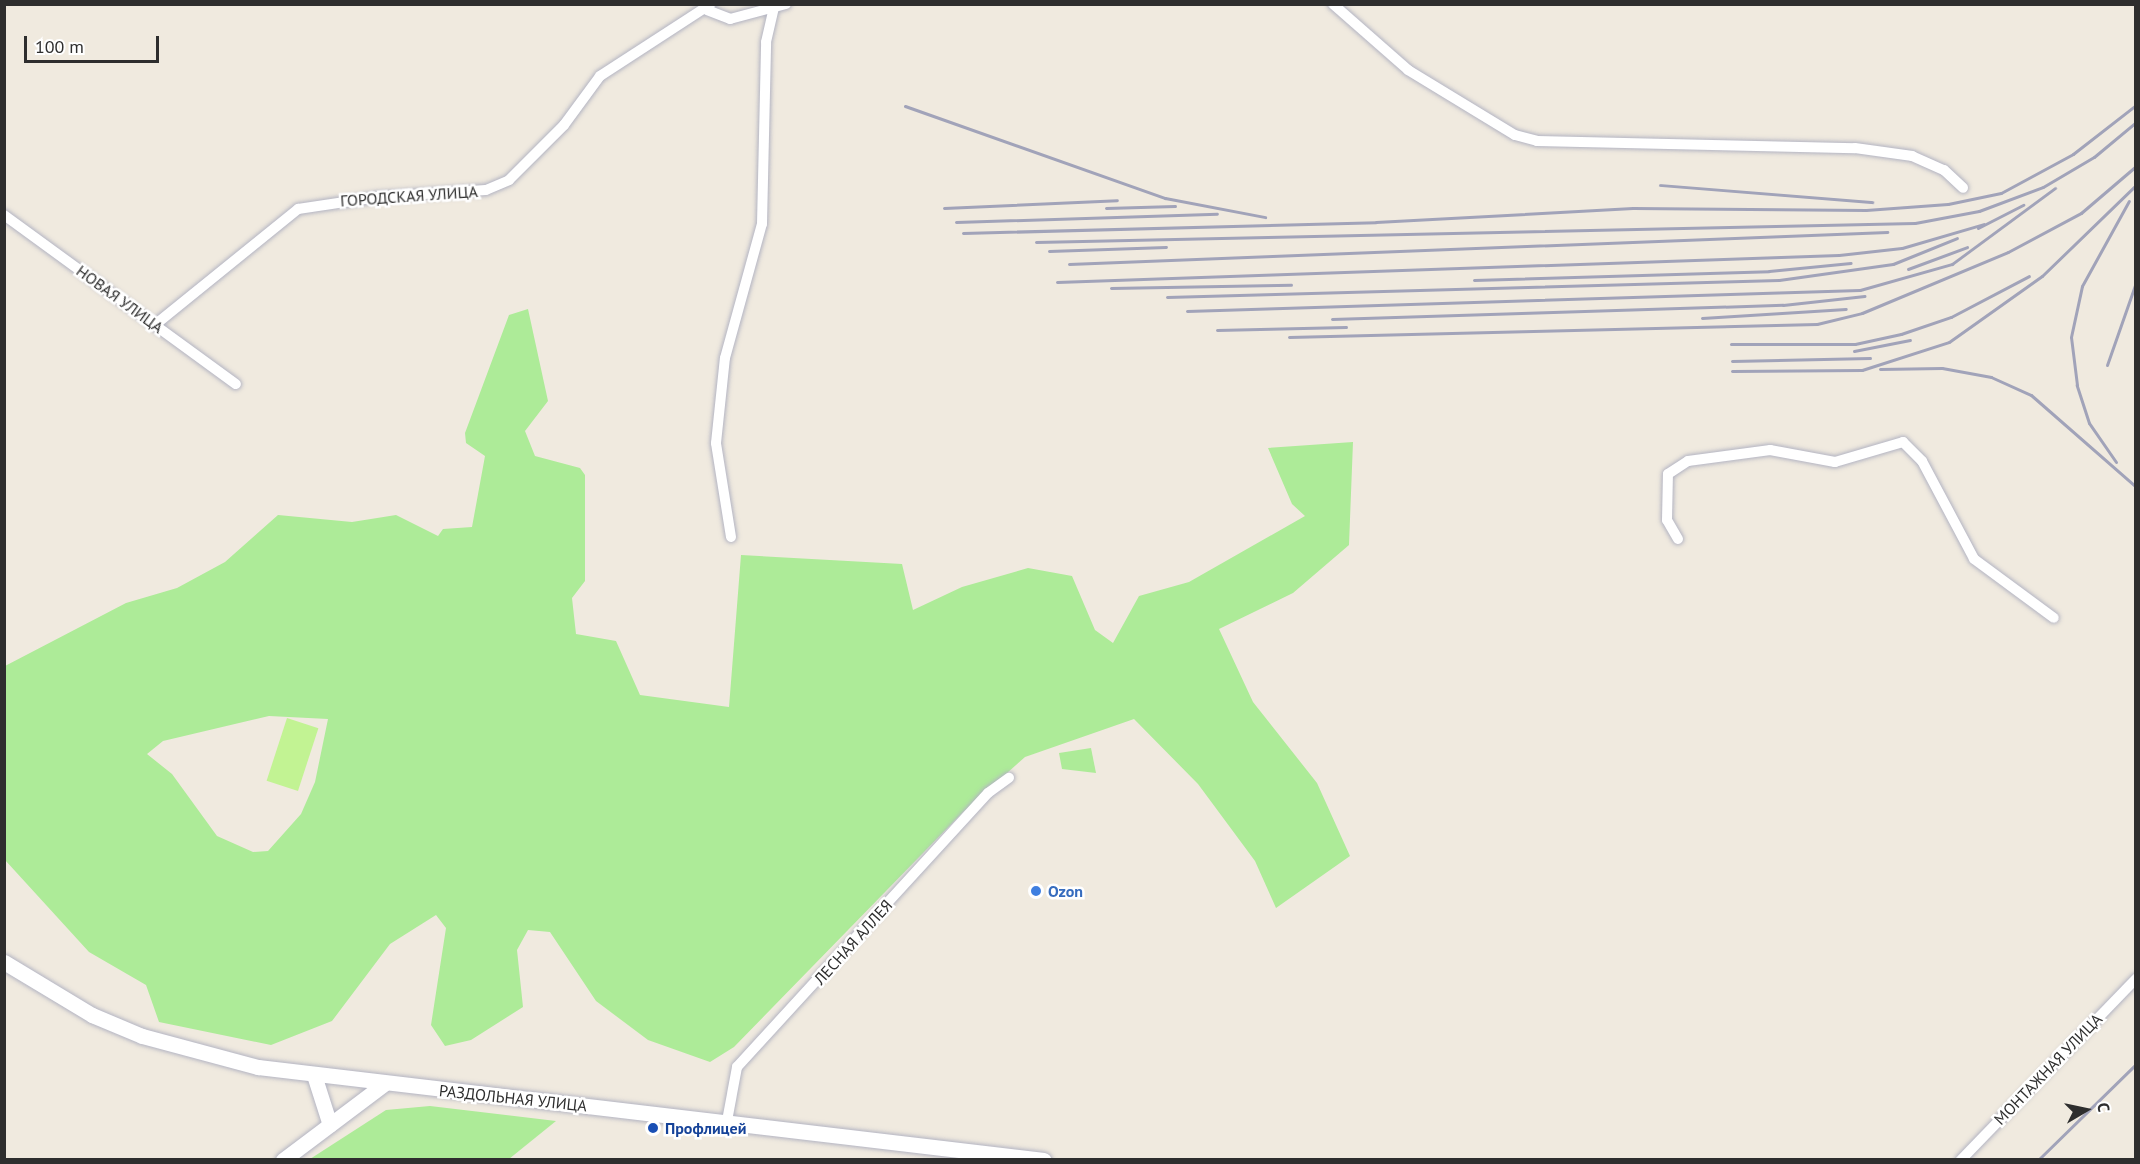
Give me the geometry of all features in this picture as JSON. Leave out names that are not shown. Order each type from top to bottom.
[{"type":"main road","name":"РАЗДОЛЬНАЯ УЛИЦА","points":[[4,962],[92,1015],[142,1036],[258,1067],[384,1084],[727,1121],[986,1156],[1044,1160]]},
{"type":"main road","points":[[314,1075],[330,1125]]},
{"type":"main road","points":[[283,1160],[384,1084]]},
{"type":"street","points":[[709,7],[730,19],[786,4]]},
{"type":"street","points":[[1333,4],[1408,70],[1515,135],[1537,141],[1856,148],[1912,156],[1944,170],[1963,188]]},
{"type":"street","name":"ГОРОДСКАЯ УЛИЦА","points":[[156,324],[298,209],[378,197],[486,190],[509,180],[564,125],[600,76],[626,55],[709,7]]},
{"type":"street","points":[[731,537],[720,486],[720,397],[733,318],[759,244],[766,42],[774,8]]},
{"type":"street","name":"НОВАЯ УЛИЦА","points":[[4,214],[236,384]]},
{"type":"street","points":[[1678,539],[1667,520],[1668,474],[1688,461],[1770,450],[1835,462],[1903,442],[1922,461],[1974,558],[2054,618]]},
{"type":"street","name":"ЛЕСНАЯ АЛЛЕЯ","points":[[727,1121],[737,1067],[988,792],[1009,778]]},
{"type":"street","name":"МОНТАЖНАЯ УЛИЦА","points":[[1961,1160],[2136,979]]},
{"type":"green space","points":[[528,309],[548,401],[525,431],[535,456],[580,468],[585,475],[585,581],[572,598],[576,634],[616,641],[640,695],[729,707],[741,555],[902,564],[913,610],[962,587],[1028,568],[1072,576],[1095,630],[1113,643],[1139,596],[1189,582],[1305,516],[1292,504],[1268,448],[1353,442],[1349,545],[1293,593],[1219,629],[1253,702],[1317,783],[1350,856],[1276,908],[1255,861],[1198,784],[1134,719],[1025,757],[963,812],[734,1047],[710,1062],[648,1040],[596,1001],[550,932],[528,930],[517,950],[523,1007],[471,1040],[445,1046],[431,1025],[446,928],[436,915],[390,944],[332,1021],[271,1045],[159,1022],[146,985],[89,952],[5,860],[5,666],[126,603],[177,588],[225,562],[278,515],[352,522],[396,515],[438,536],[443,529],[472,527],[485,456],[466,443],[465,433],[509,315]],"holes":[[[269,716],[328,719],[315,782],[301,814],[268,851],[253,852],[217,836],[172,774],[147,754],[163,741]]]},
{"type":"green space","points":[[287,718],[318,728],[298,791],[267,781]]},
{"type":"green space","points":[[1091,748],[1096,773],[1062,769],[1059,753]]},
{"type":"green space","points":[[430,1106],[556,1121],[509,1159],[310,1159],[386,1110]]},
{"type":"railway","points":[[963,233],[1376,222],[1633,208],[1866,210],[1948,204],[2001,193],[2073,154],[2136,105]]},
{"type":"railway","points":[[905,106],[1165,198],[1265,217]]},
{"type":"railway","points":[[1036,242],[1915,223],[1979,211],[2043,187],[2094,157],[2136,122]]},
{"type":"railway","points":[[1289,337],[1817,324],[1862,313],[2008,252],[2081,213],[2136,166]]},
{"type":"railway","points":[[1660,185],[1872,202]]},
{"type":"railway","points":[[1732,371],[1862,370],[1949,342],[2042,276],[2136,185]]},
{"type":"railway","points":[[1187,311],[1860,290],[1952,264],[2055,188]]},
{"type":"railway","points":[[944,208],[1117,200]]},
{"type":"railway","points":[[2116,462],[2089,423],[2077,385],[2071,337],[2082,286],[2129,201]]},
{"type":"railway","points":[[1978,228],[2023,205]]},
{"type":"railway","points":[[1106,208],[1175,206]]},
{"type":"railway","points":[[956,222],[1217,214]]},
{"type":"railway","points":[[1057,282],[1839,255],[1902,248],[1984,224]]},
{"type":"railway","points":[[1069,264],[1887,232]]},
{"type":"railway","points":[[1167,297],[1779,280],[1893,264],[1957,238]]},
{"type":"railway","points":[[1049,251],[1166,247]]},
{"type":"railway","points":[[1908,269],[1967,247]]},
{"type":"railway","points":[[1474,280],[1769,271],[1851,263]]},
{"type":"railway","points":[[1731,344],[1855,344],[1901,334],[1951,317],[2029,276]]},
{"type":"railway","points":[[2107,365],[2136,282]]},
{"type":"railway","points":[[1111,288],[1291,285]]},
{"type":"railway","points":[[1332,319],[1783,305],[1865,296]]},
{"type":"railway","points":[[1702,318],[1846,309]]},
{"type":"railway","points":[[1217,330],[1346,327]]},
{"type":"railway","points":[[1854,351],[1910,340]]},
{"type":"railway","points":[[1732,361],[1870,358]]},
{"type":"railway","points":[[1880,369],[1942,368],[1991,377],[2031,395],[2136,487]]},
{"type":"railway","points":[[2038,1160],[2136,1064]]},
{"type":"place","name":"Ozon","points":[[1036,891]]},
{"type":"place","name":"Профлицей","points":[[653,1128]]}]
